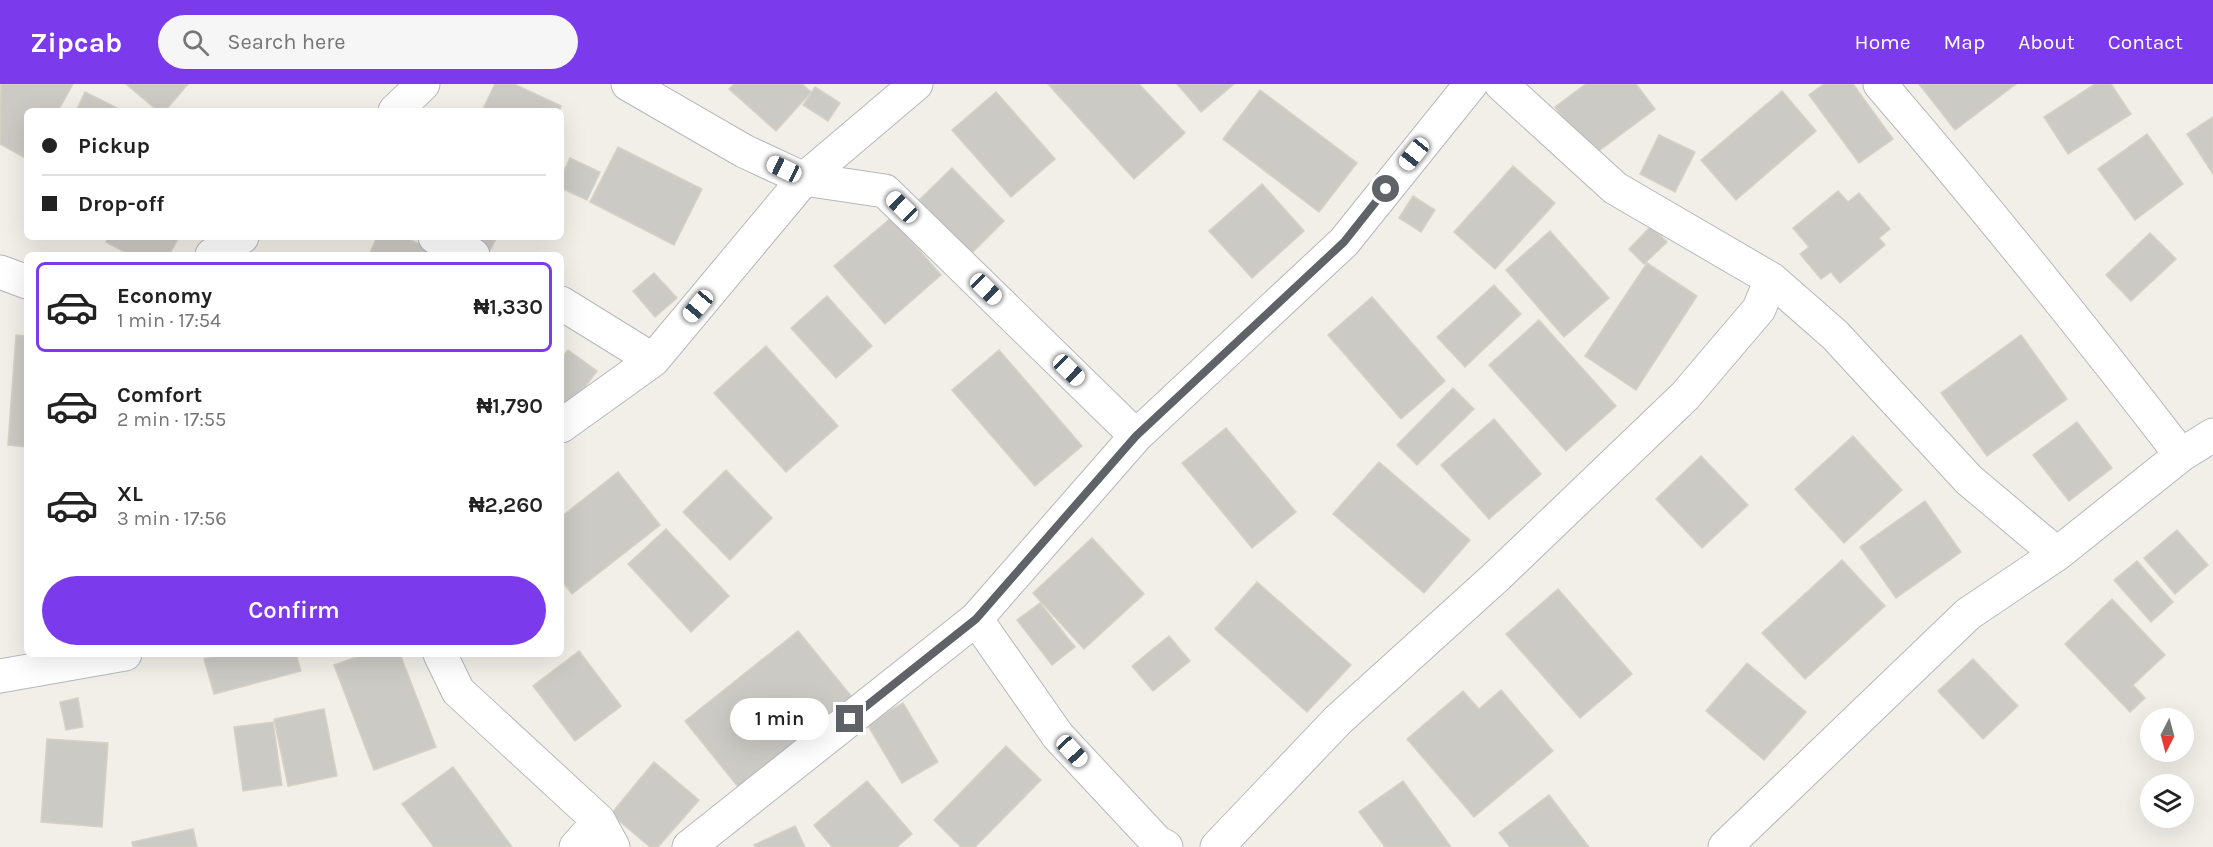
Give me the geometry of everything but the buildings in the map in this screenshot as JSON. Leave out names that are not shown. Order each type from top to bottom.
[{"type":"street","points":[[398,108],[423,84]]},
{"type":"street","points":[[628,84],[744,151],[804,178],[885,191],[1136,436]]},
{"type":"street","points":[[564,424],[653,360],[804,178],[916,84]]},
{"type":"street","points":[[689,847],[976,619],[1136,436],[1344,242],[1471,84]]},
{"type":"street","points":[[1501,84],[1615,188],[1771,279],[1835,335],[1969,480],[2057,554]]},
{"type":"street","points":[[1880,84],[1959,175],[2063,303],[2181,455]]},
{"type":"street","points":[[217,252],[237,240]]},
{"type":"street","points":[[441,240],[467,252]]},
{"type":"street","points":[[0,272],[24,281]]},
{"type":"street","points":[[1217,847],[1338,720],[1496,577],[1685,396],[1759,309],[1771,279]]},
{"type":"street","points":[[564,305],[653,360]]},
{"type":"street","points":[[1725,847],[1968,614],[2057,554],[2181,455],[2213,435]]},
{"type":"street","points":[[976,619],[1058,736],[1157,842],[1166,847]]},
{"type":"street","points":[[0,676],[108,657]]},
{"type":"street","points":[[441,657],[458,691],[606,834],[576,847]]},
{"type":"route","points":[[850,719],[976,619],[1136,436],[1344,242],[1386,189]]}]
